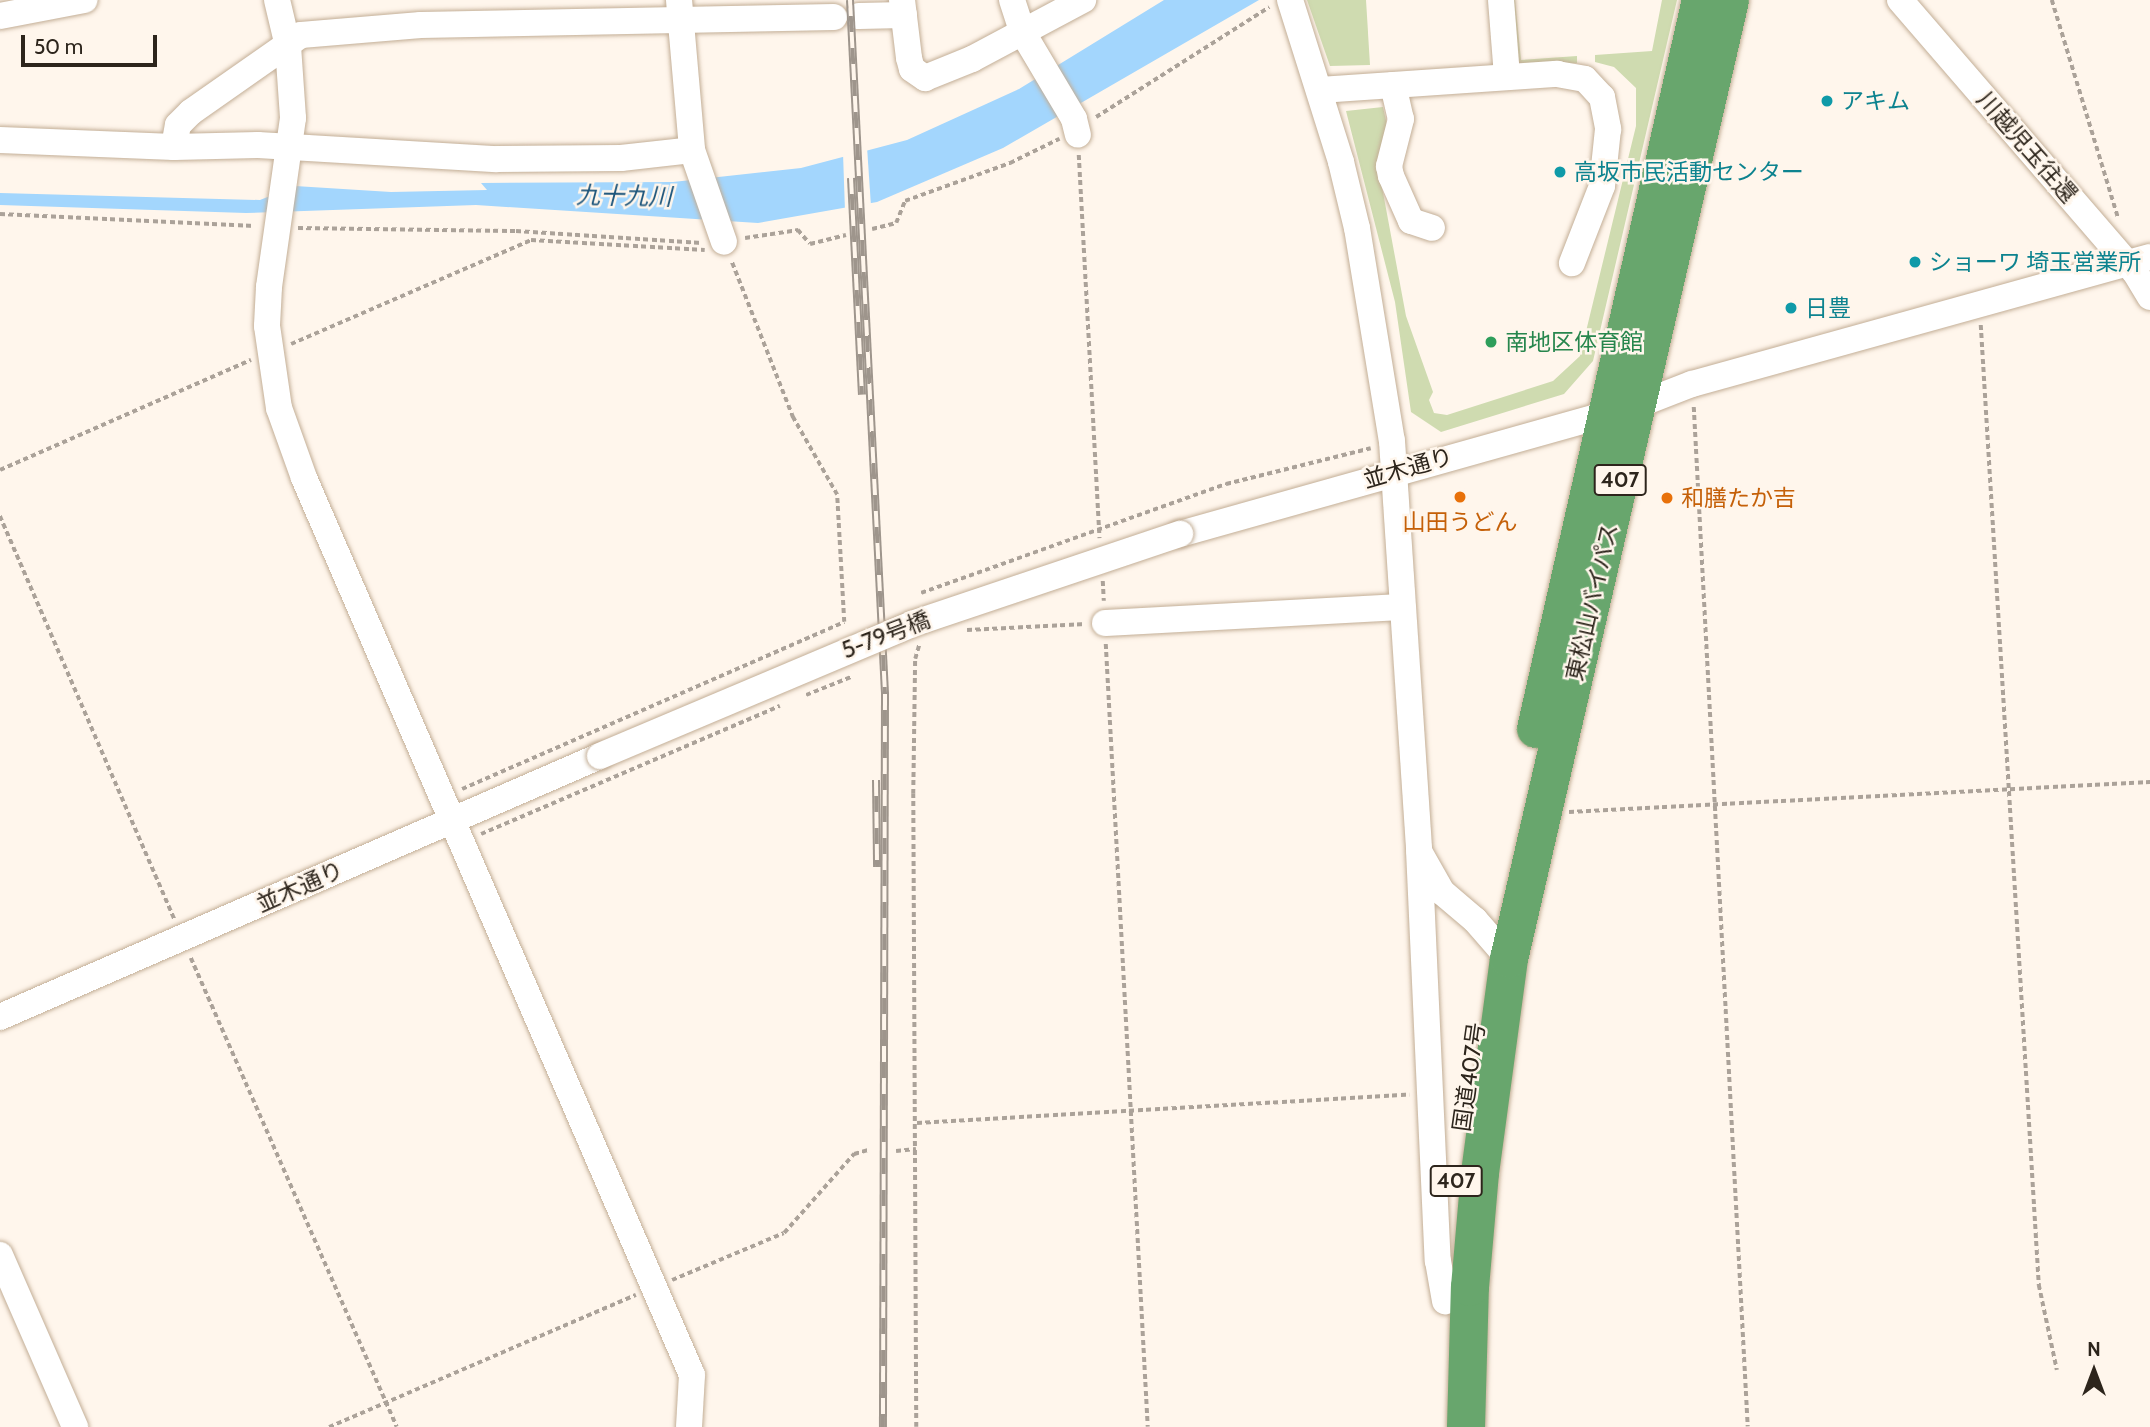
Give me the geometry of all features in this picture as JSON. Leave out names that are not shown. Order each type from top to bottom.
[{"type":"highway","name":"東松山バイパス","points":[[1500,948],[1543,810],[1623,409],[1700,0]]},
{"type":"highway","name":"東松山バイパス","points":[[1500,948],[1623,409],[1730,0]]},
{"type":"highway","name":"国道407号","points":[[1441,1427],[1446,1301],[1457,1160],[1500,948]]},
{"type":"highway","name":"国道407号","points":[[1466,1427],[1480,1173],[1500,948]]},
{"type":"street","points":[[0,16],[84,0]]},
{"type":"street","points":[[277,0],[288,46],[293,118],[269,287],[270,353],[279,408],[304,478],[454,819],[692,1375],[689,1427]]},
{"type":"street","points":[[1012,0],[1027,41],[1077,127]]},
{"type":"street","points":[[174,147],[178,125],[191,112],[301,35],[336,29],[680,9],[846,16],[903,7],[912,69],[925,78],[1027,41],[1083,0]]},
{"type":"street","points":[[1501,0],[1507,77]]},
{"type":"street","name":"川越児玉往還","points":[[1900,0],[2138,260],[2150,298]]},
{"type":"street","points":[[1283,1],[1320,90],[1366,268],[1392,472],[1419,850],[1438,1261],[1446,1301]]},
{"type":"street","points":[[680,9],[694,154],[723,240]]},
{"type":"street","points":[[1320,90],[1572,75],[1597,88],[1606,107],[1602,186],[1572,263]]},
{"type":"street","points":[[1393,85],[1401,119],[1389,166],[1391,176],[1411,221],[1432,228]]},
{"type":"street","points":[[0,140],[497,159],[621,158],[694,154]]},
{"type":"street","name":"並木通り","points":[[1180,534],[1623,409],[1692,384],[2138,260]]},
{"type":"street","name":"5-79号橋","points":[[600,756],[912,624],[1180,534]]},
{"type":"street","points":[[1105,623],[1402,607]]},
{"type":"street","name":"並木通り","points":[[0,1017],[600,756]]},
{"type":"street","points":[[1419,850],[1442,892],[1500,948]]},
{"type":"street","points":[[0,1255],[75,1427]]},
{"type":"path","points":[[2052,0],[2126,241],[2138,260]]},
{"type":"path","points":[[872,229],[896,223],[905,201],[1010,163],[1077,127],[1283,1]]},
{"type":"path","points":[[1077,127],[1099,530]]},
{"type":"path","points":[[0,214],[723,240],[798,230],[810,244],[846,235]]},
{"type":"path","points":[[0,470],[531,240],[555,238],[677,250],[716,248],[723,240]]},
{"type":"path","points":[[723,240],[793,418],[838,495],[844,622],[470,782],[454,819],[505,827],[785,704]]},
{"type":"path","points":[[1980,306],[2039,1285],[2057,1370]]},
{"type":"path","points":[[1692,384],[1748,1427]]},
{"type":"path","points":[[921,593],[1226,484],[1357,448],[1371,448]]},
{"type":"path","points":[[0,516],[397,1427]]},
{"type":"path","points":[[955,631],[1105,623],[1148,1427]]},
{"type":"path","points":[[916,1427],[914,699],[915,659],[921,640]]},
{"type":"path","points":[[797,698],[851,677]]},
{"type":"path","points":[[1543,810],[1716,806],[2150,782]]},
{"type":"path","points":[[916,1123],[1410,1094]]},
{"type":"path","points":[[895,1151],[916,1149]]},
{"type":"path","points":[[329,1427],[784,1233],[854,1154],[868,1150]]},
{"type":"green space","points":[[1307,0],[1366,0],[1370,65],[1330,66]]},
{"type":"green space","points":[[1509,0],[1515,0],[1521,60],[1577,56],[1577,63],[1515,69]]},
{"type":"green space","points":[[1662,0],[1677,0],[1593,361],[1564,394],[1441,432],[1411,412],[1395,302],[1346,111],[1383,107],[1387,125],[1382,187],[1406,316],[1433,392],[1429,400],[1434,413],[1447,415],[1553,381],[1580,356],[1636,126],[1636,88],[1614,67],[1595,62],[1595,55],[1652,51]]},
{"type":"water","name":"九十九川","points":[[1164,0],[1259,0],[1003,148],[877,202],[758,223],[476,205],[246,213],[0,205],[0,193],[260,200],[295,186],[391,192],[487,190],[481,183],[673,182],[801,168],[907,140],[1019,89]]},
{"type":"pier","points":[[867,147],[871,206],[845,211],[843,153]]},
{"type":"railway","points":[[850,0],[885,694],[883,1427]]},
{"type":"railway","points":[[851,178],[862,395]]},
{"type":"railway","points":[[876,780],[877,867]]},
{"type":"place","name":"アキム","points":[[1827,101]]},
{"type":"place","name":"高坂市民活動センター","points":[[1560,172]]},
{"type":"place","name":"ショーワ 埼玉営業所","points":[[1915,262]]},
{"type":"place","name":"日豊","points":[[1791,308]]},
{"type":"place","name":"南地区体育館","points":[[1491,342]]},
{"type":"place","name":"山田うどん","points":[[1460,497]]},
{"type":"place","name":"和膳たか吉","points":[[1667,498]]}]
